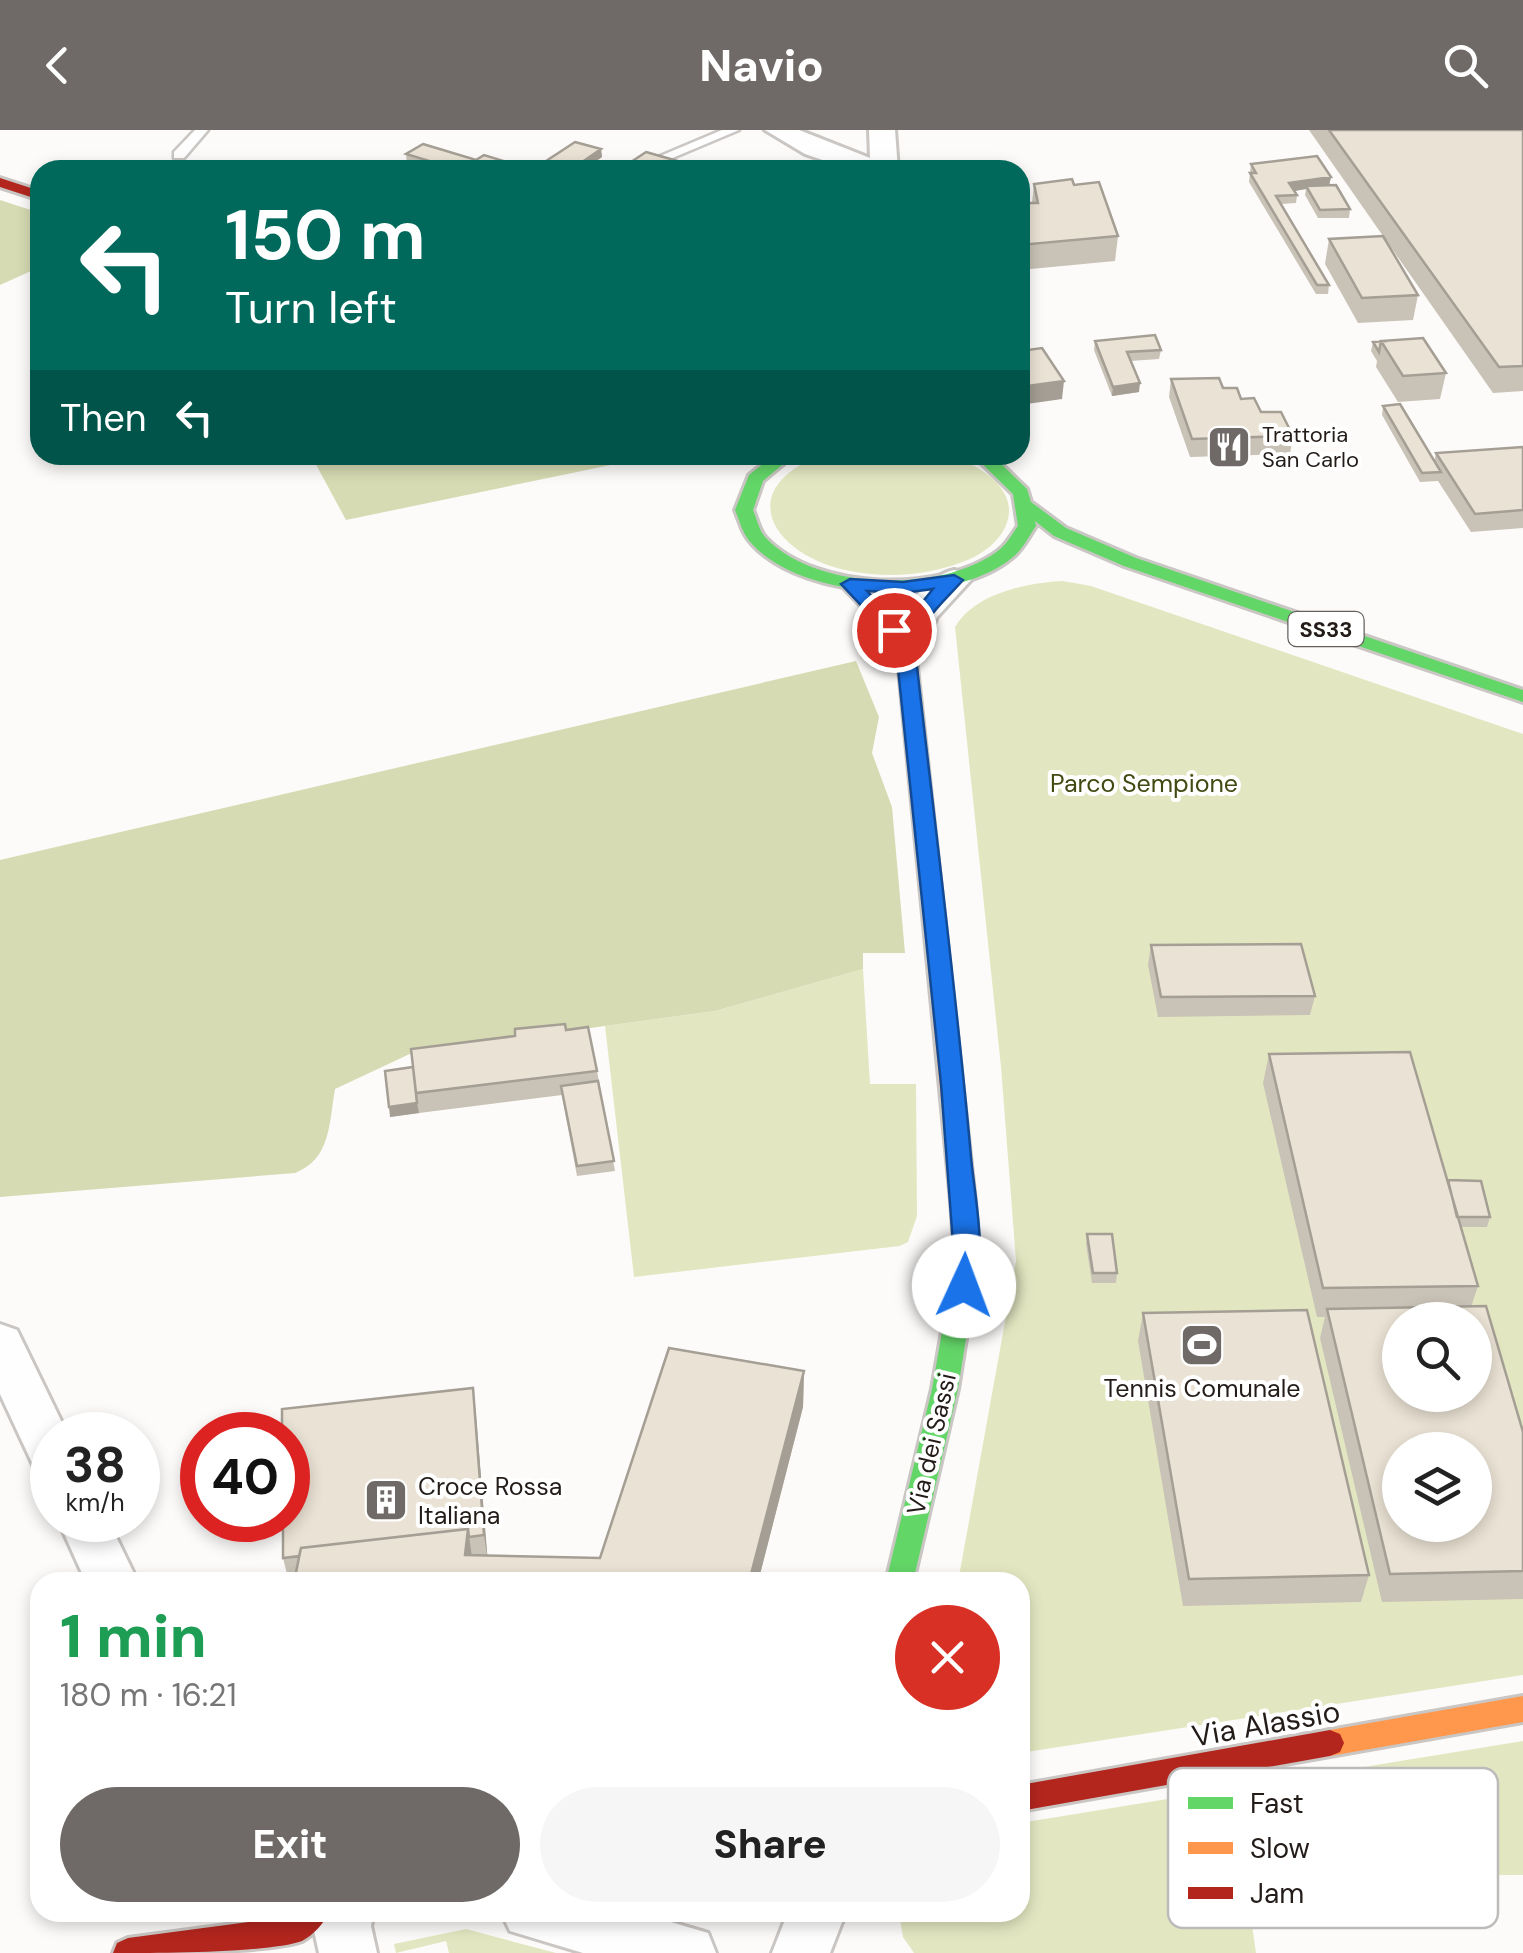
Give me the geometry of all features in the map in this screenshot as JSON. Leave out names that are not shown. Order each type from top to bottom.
[{"type":"street","points":[[778,130],[851,160]]},
{"type":"street","points":[[881,160],[882,130]]},
{"type":"street","points":[[0,182],[30,192]]},
{"type":"street","points":[[746,465],[755,479]]},
{"type":"street","points":[[772,465],[755,479],[744,510],[759,542],[796,568],[850,584],[903,588],[954,580],[998,561],[1023,536],[1028,507]]},
{"type":"street","name":"SS33","points":[[995,465],[1014,479],[1028,507],[1060,532],[1130,562],[1523,696]]},
{"type":"street","points":[[998,561],[1033,560]]},
{"type":"street","name":"SS33","points":[[1071,560],[1130,562]]},
{"type":"street","points":[[906,649],[911,628],[928,603],[954,580]]},
{"type":"street","points":[[850,584],[894,630],[906,649]]},
{"type":"street","name":"Via dei Sassi","points":[[901,1572],[945,1388],[967,1257],[953,1084],[906,649]]},
{"type":"street","points":[[0,1343],[33,1412]]},
{"type":"street","points":[[93,1542],[107,1572]]},
{"type":"street","name":"Via Alassio","points":[[1190,1768],[1523,1709]]},
{"type":"street","name":"Via Alassio","points":[[1030,1796],[1168,1772]]},
{"type":"street","points":[[128,1953],[293,1930],[302,1922]]},
{"type":"street","points":[[343,1922],[348,1953]]},
{"type":"street","points":[[568,1922],[687,1953]]},
{"type":"street","points":[[801,1953],[813,1922]]},
{"type":"lane","points":[[179,154],[202,130]]},
{"type":"lane","points":[[658,160],[733,130]]},
{"type":"green space","points":[[0,200],[30,210],[30,272],[0,285]]},
{"type":"green space","points":[[316,465],[611,465],[346,520]]},
{"type":"green space","points":[[802,465],[973,465],[1002,489],[1007,498],[1008,517],[991,545],[956,564],[911,574],[850,571],[801,552],[784,538],[773,521],[770,504],[777,486]]},
{"type":"green space","name":"Tennis Comunale","points":[[1063,581],[1091,586],[1523,734],[1523,1675],[1030,1751],[1030,1572],[960,1572],[1016,1261],[1001,1067],[955,627],[975,606],[1003,592]]},
{"type":"green space","points":[[856,661],[879,717],[872,753],[892,807],[905,953],[863,953],[863,969],[715,1011],[414,1052],[335,1089],[322,1149],[307,1167],[295,1173],[0,1197],[0,860]]},
{"type":"green space","points":[[863,969],[870,1084],[916,1084],[917,1216],[908,1242],[634,1277],[605,1026],[715,1011]]},
{"type":"green space","points":[[1523,1741],[1523,1875],[1498,1875],[1498,1768],[1357,1768]]},
{"type":"green space","points":[[1168,1799],[1168,1928],[1252,1928],[1256,1953],[914,1953],[903,1937],[900,1922],[1030,1922],[1030,1821]]},
{"type":"green space","points":[[466,1929],[556,1953],[449,1953],[446,1941],[396,1953],[394,1944]]},
{"type":"building","points":[[1329,130],[1523,130],[1523,366],[1499,367]]},
{"type":"building","points":[[575,142],[601,149],[585,160],[548,160]]},
{"type":"building","points":[[423,144],[476,160],[426,160],[406,154]]},
{"type":"building","points":[[646,152],[674,160],[634,160]]},
{"type":"building","points":[[1317,156],[1331,177],[1289,183],[1297,195],[1276,196],[1329,285],[1317,285],[1250,173],[1256,173],[1251,164]]},
{"type":"building","points":[[1072,179],[1074,185],[1099,182],[1118,236],[1030,244],[1030,203],[1038,203],[1034,184]]},
{"type":"building","points":[[1336,185],[1350,209],[1320,210],[1306,186]]},
{"type":"building","points":[[1383,236],[1418,295],[1362,298],[1329,239]]},
{"type":"building","points":[[1155,335],[1161,350],[1127,352],[1140,383],[1113,387],[1095,341]]},
{"type":"building","points":[[1423,338],[1446,373],[1403,376],[1381,341]]},
{"type":"building","points":[[1042,348],[1064,381],[1030,386],[1030,350]]},
{"type":"building","points":[[1219,378],[1223,388],[1237,388],[1241,399],[1254,398],[1261,412],[1281,412],[1293,436],[1192,439],[1171,379]]},
{"type":"building","points":[[1400,404],[1441,472],[1422,473],[1383,406]]},
{"type":"building","points":[[1523,447],[1523,510],[1475,514],[1436,453]]},
{"type":"building","points":[[1301,944],[1315,996],[1161,997],[1151,945]]},
{"type":"building","points":[[565,1024],[566,1030],[588,1027],[597,1071],[416,1093],[411,1049],[515,1036],[515,1029]]},
{"type":"building","points":[[1410,1052],[1478,1286],[1323,1288],[1269,1054]]},
{"type":"building","points":[[413,1067],[417,1103],[389,1107],[385,1071]]},
{"type":"building","points":[[598,1081],[614,1161],[577,1166],[561,1086]]},
{"type":"building","points":[[1448,1180],[1481,1181],[1490,1217],[1457,1217]]},
{"type":"building","points":[[1087,1234],[1112,1234],[1117,1273],[1093,1273]]},
{"type":"building","points":[[1382,1308],[1382,1412],[1492,1412],[1492,1326],[1523,1432],[1523,1571],[1390,1574],[1382,1542],[1492,1542],[1492,1432],[1382,1432],[1382,1540],[1327,1309]]},
{"type":"building","points":[[1307,1310],[1369,1575],[1189,1579],[1143,1313]]},
{"type":"building","points":[[669,1348],[804,1371],[752,1572],[296,1572],[301,1548],[468,1529],[465,1555],[600,1558]]},
{"type":"building","name":"Croce Rossa Italiana","points":[[473,1388],[484,1535],[469,1537],[468,1529],[301,1548],[299,1556],[283,1558],[283,1542],[310,1542],[310,1412],[282,1409]]},
{"type":"traffic: fast","points":[[772,465],[755,479],[744,510],[762,544],[816,574],[880,586],[945,580],[976,570],[1013,546],[1027,526],[1021,493],[992,465]]},
{"type":"traffic: fast","points":[[1029,507],[1060,532],[1130,562],[1523,696]]},
{"type":"traffic: fast","points":[[901,1572],[945,1389],[967,1257],[963,1201]]},
{"type":"traffic: slow","points":[[850,585],[895,630],[906,649],[963,1201]]},
{"type":"traffic: slow","points":[[1330,1743],[1523,1709]]},
{"type":"traffic: jam","points":[[0,182],[30,192]]},
{"type":"traffic: jam","points":[[1189,1768],[1330,1743]]},
{"type":"traffic: jam","points":[[1030,1796],[1168,1772]]},
{"type":"traffic: jam","points":[[128,1953],[293,1930],[302,1922]]},
{"type":"place","name":"Trattoria San Carlo","points":[[1229,447]]},
{"type":"place","name":"Tennis Comunale","points":[[1202,1345]]},
{"type":"place","name":"Croce Rossa Italiana","points":[[386,1500]]},
{"type":"route","points":[[894,630],[850,584],[903,588],[954,580],[928,603],[911,628],[906,649],[953,1084],[967,1257],[964,1286]]},
{"type":"park label","name":"Parco Sempione","points":[[1144,783]]}]
